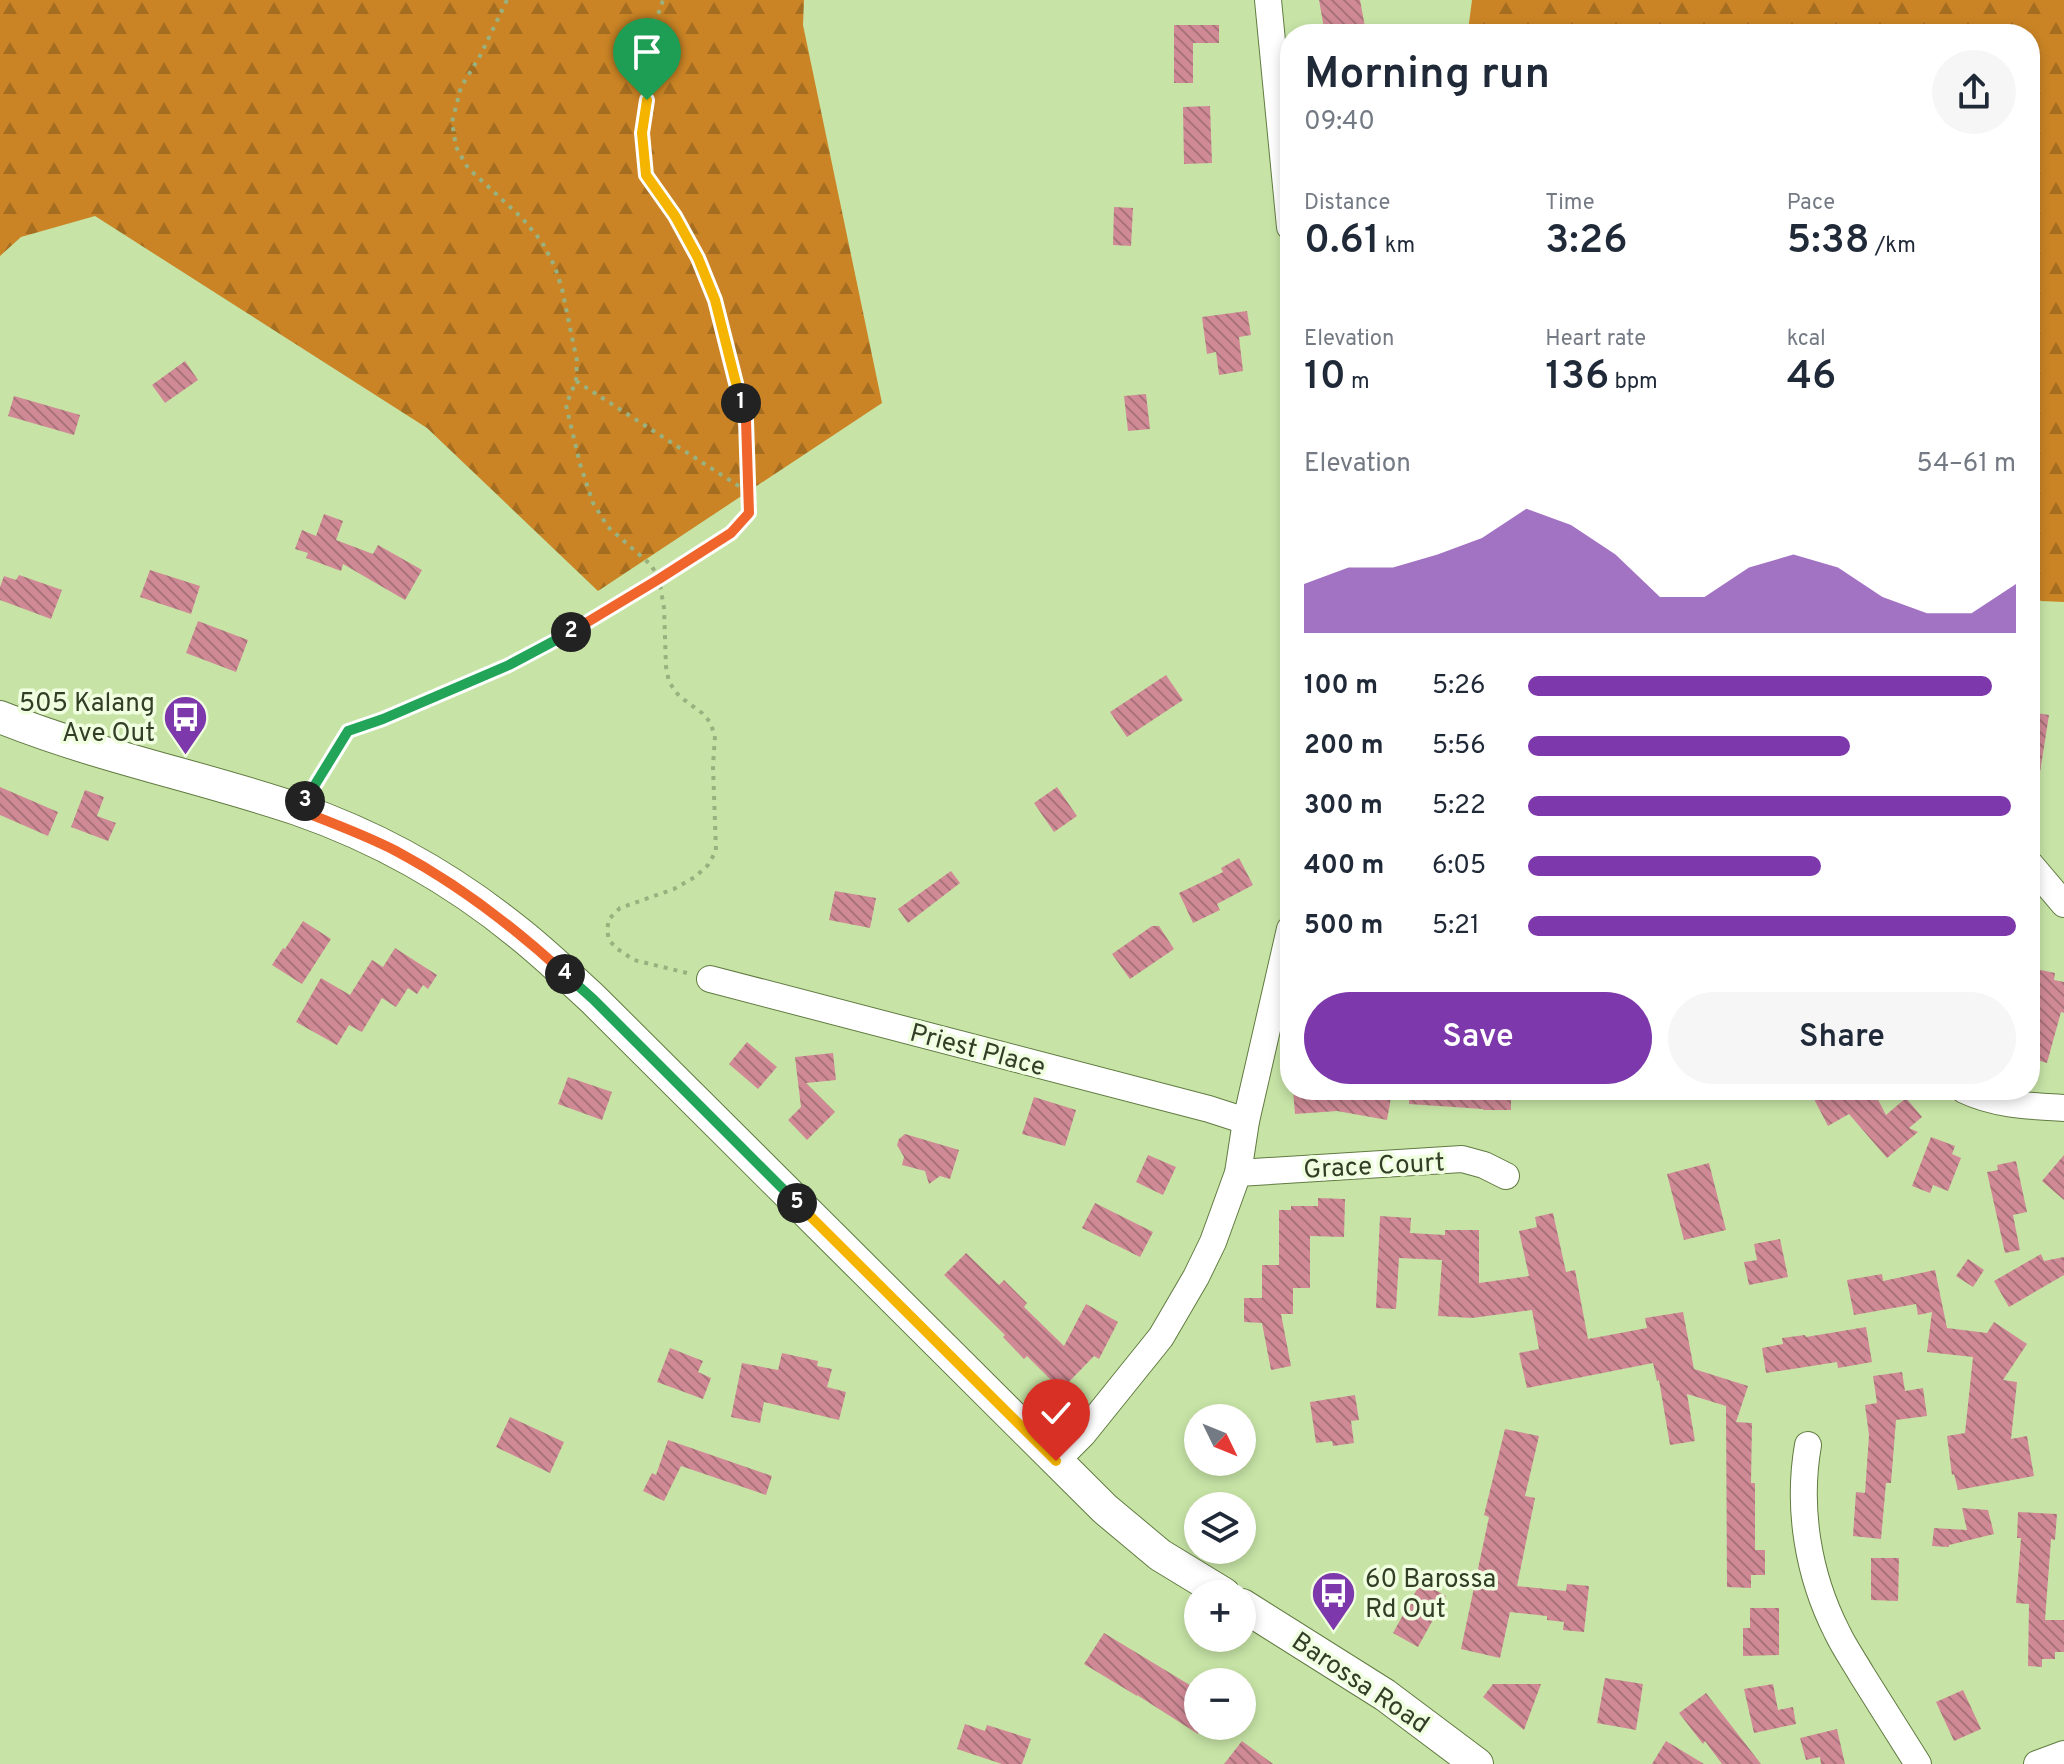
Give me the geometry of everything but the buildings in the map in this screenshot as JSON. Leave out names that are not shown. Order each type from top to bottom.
[{"type":"street","points":[[1268,0],[1280,124]]},
{"type":"street","points":[[0,717],[81,746],[299,810],[393,850],[472,898],[520,934],[604,1010],[1130,1531],[1160,1555],[1201,1580]]},
{"type":"street","points":[[2040,876],[2064,904]]},
{"type":"street","points":[[1056,1461],[1083,1434],[1166,1330],[1207,1254],[1238,1173],[1246,1121],[1280,973]]},
{"type":"street","name":"Priest Place","points":[[710,979],[1246,1121]]},
{"type":"street","points":[[1992,1100],[2064,1108]]},
{"type":"street","name":"Grace Court","points":[[1238,1173],[1462,1159],[1506,1176]]},
{"type":"street","points":[[1808,1445],[1804,1468],[1804,1515],[1821,1595],[1838,1635],[1918,1764]]},
{"type":"street","name":"Barossa Road","points":[[1256,1614],[1385,1695],[1477,1764]]},
{"type":"street","points":[[2037,1764],[2064,1754]]},
{"type":"path","points":[[507,0],[461,87],[452,122],[456,147],[468,168],[522,218],[542,242],[555,267],[577,361],[576,381],[566,405],[593,503],[608,527],[651,565],[659,579],[669,682],[679,696],[710,722],[715,736],[716,851],[708,865],[695,877],[674,889],[620,908],[609,919],[609,940],[634,960],[710,979]]},
{"type":"path","points":[[299,810],[348,731],[509,665],[592,621],[731,533],[749,513],[746,420],[715,300],[698,258],[675,216],[646,175],[642,133],[647,100],[649,31],[663,0]]},
{"type":"path","points":[[576,381],[748,492]]},
{"type":"green space","points":[[0,0],[804,0],[803,25],[882,403],[598,591],[427,428],[95,216],[21,237],[0,256]]},
{"type":"green space","points":[[1472,0],[2064,0],[2064,602],[2040,600],[2040,24],[1469,24]]},
{"type":"place","name":"505 Kalang Ave Out","points":[[186,756]]},
{"type":"place","name":"60 Barossa Rd Out","points":[[1334,1632]]},
{"type":"route","points":[[647,100],[642,133],[646,175],[675,216],[698,258],[715,300],[746,420],[749,513],[731,533],[592,621],[509,665],[348,731],[299,810],[393,850],[424,867],[453,884],[520,934],[593,999],[1056,1461]]}]
